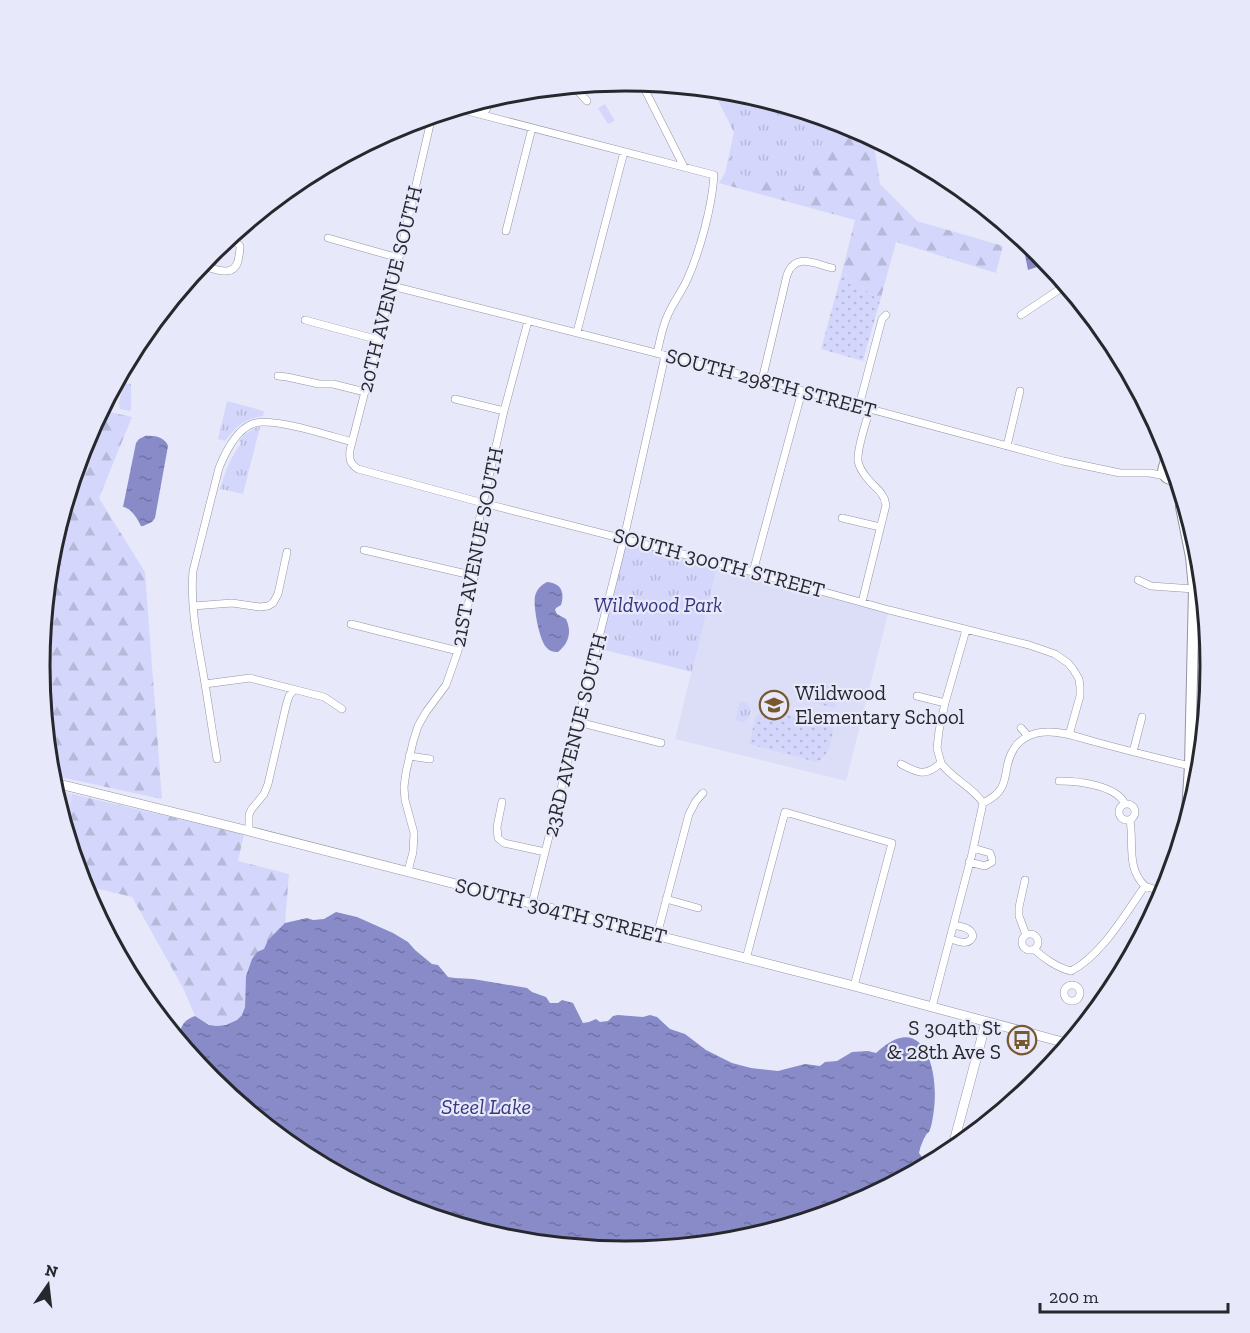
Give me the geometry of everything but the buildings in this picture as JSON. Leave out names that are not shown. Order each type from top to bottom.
[{"type":"main road","points":[[1189,778],[1194,589],[1192,572]]},
{"type":"street","points":[[646,92],[684,167]]},
{"type":"street","points":[[579,93],[587,101]]},
{"type":"street","points":[[483,116],[487,108]]},
{"type":"street","points":[[471,112],[714,175],[710,206],[693,264],[666,319],[657,353]]},
{"type":"street","name":"20TH AVENUE SOUTH","points":[[350,462],[352,442],[379,340],[430,126]]},
{"type":"street","points":[[506,231],[532,128]]},
{"type":"street","points":[[577,332],[624,152]]},
{"type":"street","points":[[328,238],[399,258]]},
{"type":"street","points":[[211,268],[225,271],[234,269],[240,255],[240,246],[237,243]]},
{"type":"street","points":[[762,380],[790,267],[800,261],[832,268]]},
{"type":"street","name":"SOUTH 298TH STREET","points":[[392,286],[577,332],[1107,471],[1129,474],[1150,473],[1154,470],[1166,471]]},
{"type":"street","points":[[1021,315],[1060,289]]},
{"type":"street","points":[[859,406],[882,319],[886,315]]},
{"type":"street","points":[[305,320],[379,340]]},
{"type":"street","name":"21ST AVENUE SOUTH","points":[[408,871],[414,846],[413,824],[404,793],[409,756],[418,726],[446,685],[458,651],[478,559],[476,540],[483,503],[528,321]]},
{"type":"street","name":"23RD AVENUE SOUTH","points":[[532,904],[624,538],[665,356]]},
{"type":"street","points":[[278,376],[319,384],[333,384],[365,392]]},
{"type":"street","points":[[753,572],[802,391]]},
{"type":"street","points":[[1007,446],[1020,391]]},
{"type":"street","points":[[455,399],[504,411]]},
{"type":"street","points":[[862,602],[886,505],[885,498],[866,477],[858,460],[870,409]]},
{"type":"street","points":[[217,759],[193,606],[192,584],[193,571],[224,455],[243,429],[256,423],[274,422],[352,442]]},
{"type":"street","name":"SOUTH 300TH STREET","points":[[350,462],[358,469],[1029,645],[1055,654],[1068,663],[1080,687],[1080,696],[1069,735]]},
{"type":"street","points":[[842,518],[880,527]]},
{"type":"street","points":[[364,550],[475,576]]},
{"type":"street","points":[[193,606],[232,603],[268,606],[273,603],[278,594],[287,552]]},
{"type":"street","points":[[1138,580],[1151,586],[1194,589]]},
{"type":"street","points":[[351,624],[458,651]]},
{"type":"street","points":[[966,630],[945,703],[937,752],[941,763],[983,803]]},
{"type":"street","points":[[205,684],[250,678],[324,697],[342,709]]},
{"type":"street","points":[[249,831],[249,815],[264,794],[268,784],[286,706],[294,690]]},
{"type":"street","points":[[917,696],[945,703]]},
{"type":"street","points":[[1133,752],[1142,717]]},
{"type":"street","points":[[578,722],[661,743]]},
{"type":"street","points":[[1021,728],[1028,736]]},
{"type":"street","points":[[932,1007],[983,803],[998,794],[1003,787],[1012,751],[1019,742],[1028,736],[1047,732],[1069,735],[1190,766]]},
{"type":"street","points":[[409,756],[430,759]]},
{"type":"street","points":[[901,764],[914,771],[926,773],[941,763]]},
{"type":"street","points":[[1059,781],[1080,782],[1106,789],[1118,794],[1125,804],[1133,806],[1136,811],[1130,820],[1132,864],[1138,878],[1145,886],[1156,890]]},
{"type":"street","name":"SOUTH 304TH STREET","points":[[62,785],[657,935],[1061,1042]]},
{"type":"street","points":[[657,935],[690,811],[703,793]]},
{"type":"street","points":[[502,802],[497,827],[498,838],[504,843],[545,852]]},
{"type":"street","points":[[1125,804],[1120,809],[1120,814],[1130,820]]},
{"type":"street","points":[[746,959],[785,812],[892,843],[854,986]]},
{"type":"street","points":[[969,862],[985,866],[989,865],[992,859],[990,853],[973,848]]},
{"type":"street","points":[[1025,880],[1019,907],[1019,916],[1026,935],[1022,940],[1023,945],[1071,971]]},
{"type":"street","points":[[1071,971],[1083,963],[1102,944],[1145,886]]},
{"type":"street","points":[[666,899],[698,909]]},
{"type":"street","points":[[950,939],[966,943],[973,936],[968,929],[954,925]]},
{"type":"street","points":[[1071,971],[1072,984]]},
{"type":"street","points":[[955,1138],[986,1022]]},
{"type":"shaded area","name":"Wildwood Elementary School","points":[[718,563],[889,610],[846,781],[675,739]]},
{"type":"shaded area","points":[[64,792],[72,794],[69,814]]},
{"type":"green space","points":[[717,99],[774,111],[810,122],[874,148],[880,184],[917,221],[1003,246],[996,273],[896,242],[880,301],[842,272],[855,220],[719,183],[725,173],[734,132]]},
{"type":"green space","points":[[724,100],[774,111],[826,128],[809,192],[733,172],[728,166],[735,136],[732,115]]},
{"type":"green space","points":[[605,104],[615,121],[608,124],[598,108]]},
{"type":"green space","points":[[842,272],[880,301],[863,361],[821,349]]},
{"type":"green space","points":[[125,383],[131,384],[131,410],[120,409],[119,403]]},
{"type":"green space","points":[[227,401],[264,411],[263,416],[241,424],[225,441],[218,439]]},
{"type":"green space","points":[[109,412],[132,417],[99,498],[145,572],[162,799],[61,777],[54,742],[50,666],[54,591],[69,518],[80,482]]},
{"type":"green space","points":[[260,427],[243,494],[220,489],[229,464],[241,443],[239,441],[245,434]]},
{"type":"green space","name":"Wildwood Park","points":[[624,538],[718,563],[692,672],[597,648]]},
{"type":"green space","points":[[821,684],[840,689],[835,708],[803,700],[806,690]]},
{"type":"green space","points":[[740,701],[747,703],[751,710],[748,719],[743,723],[735,720]]},
{"type":"green space","points":[[762,711],[785,714],[830,726],[833,733],[826,754],[816,762],[749,744],[756,716]]},
{"type":"green space","points":[[72,794],[244,834],[238,861],[289,874],[285,923],[268,940],[264,949],[257,952],[252,959],[246,976],[245,1007],[237,1020],[217,1026],[210,1025],[195,1016],[183,988],[132,897],[93,888],[69,814]]},
{"type":"water","points":[[1025,253],[1038,267],[1028,270]]},
{"type":"water","points":[[145,436],[159,437],[168,446],[155,518],[152,522],[141,526],[131,511],[123,507],[136,443]]},
{"type":"water","points":[[547,582],[556,584],[561,589],[561,605],[555,610],[557,614],[566,619],[569,628],[567,641],[558,652],[550,650],[543,643],[536,614],[536,594]]},
{"type":"water","name":"Steel Lake","points":[[336,912],[357,917],[393,933],[408,942],[432,964],[438,965],[448,977],[527,988],[546,997],[550,1003],[558,1003],[562,1000],[573,1003],[583,1023],[596,1019],[600,1022],[608,1021],[618,1015],[657,1017],[670,1029],[685,1034],[706,1050],[732,1063],[751,1068],[778,1071],[805,1064],[820,1066],[825,1062],[837,1061],[852,1052],[876,1053],[892,1041],[906,1037],[916,1040],[924,1049],[930,1062],[935,1093],[931,1127],[919,1153],[923,1159],[880,1183],[810,1211],[737,1231],[663,1241],[587,1241],[513,1231],[440,1211],[405,1198],[337,1165],[275,1123],[218,1073],[180,1032],[187,1020],[195,1016],[209,1025],[217,1026],[237,1020],[245,1007],[246,976],[257,952],[264,949],[268,940],[285,923],[307,918],[324,919]]},
{"type":"place","name":"Wildwood Elementary School","points":[[774,705]]},
{"type":"place","name":"S 304th St & 28th Ave S","points":[[1022,1040]]}]
